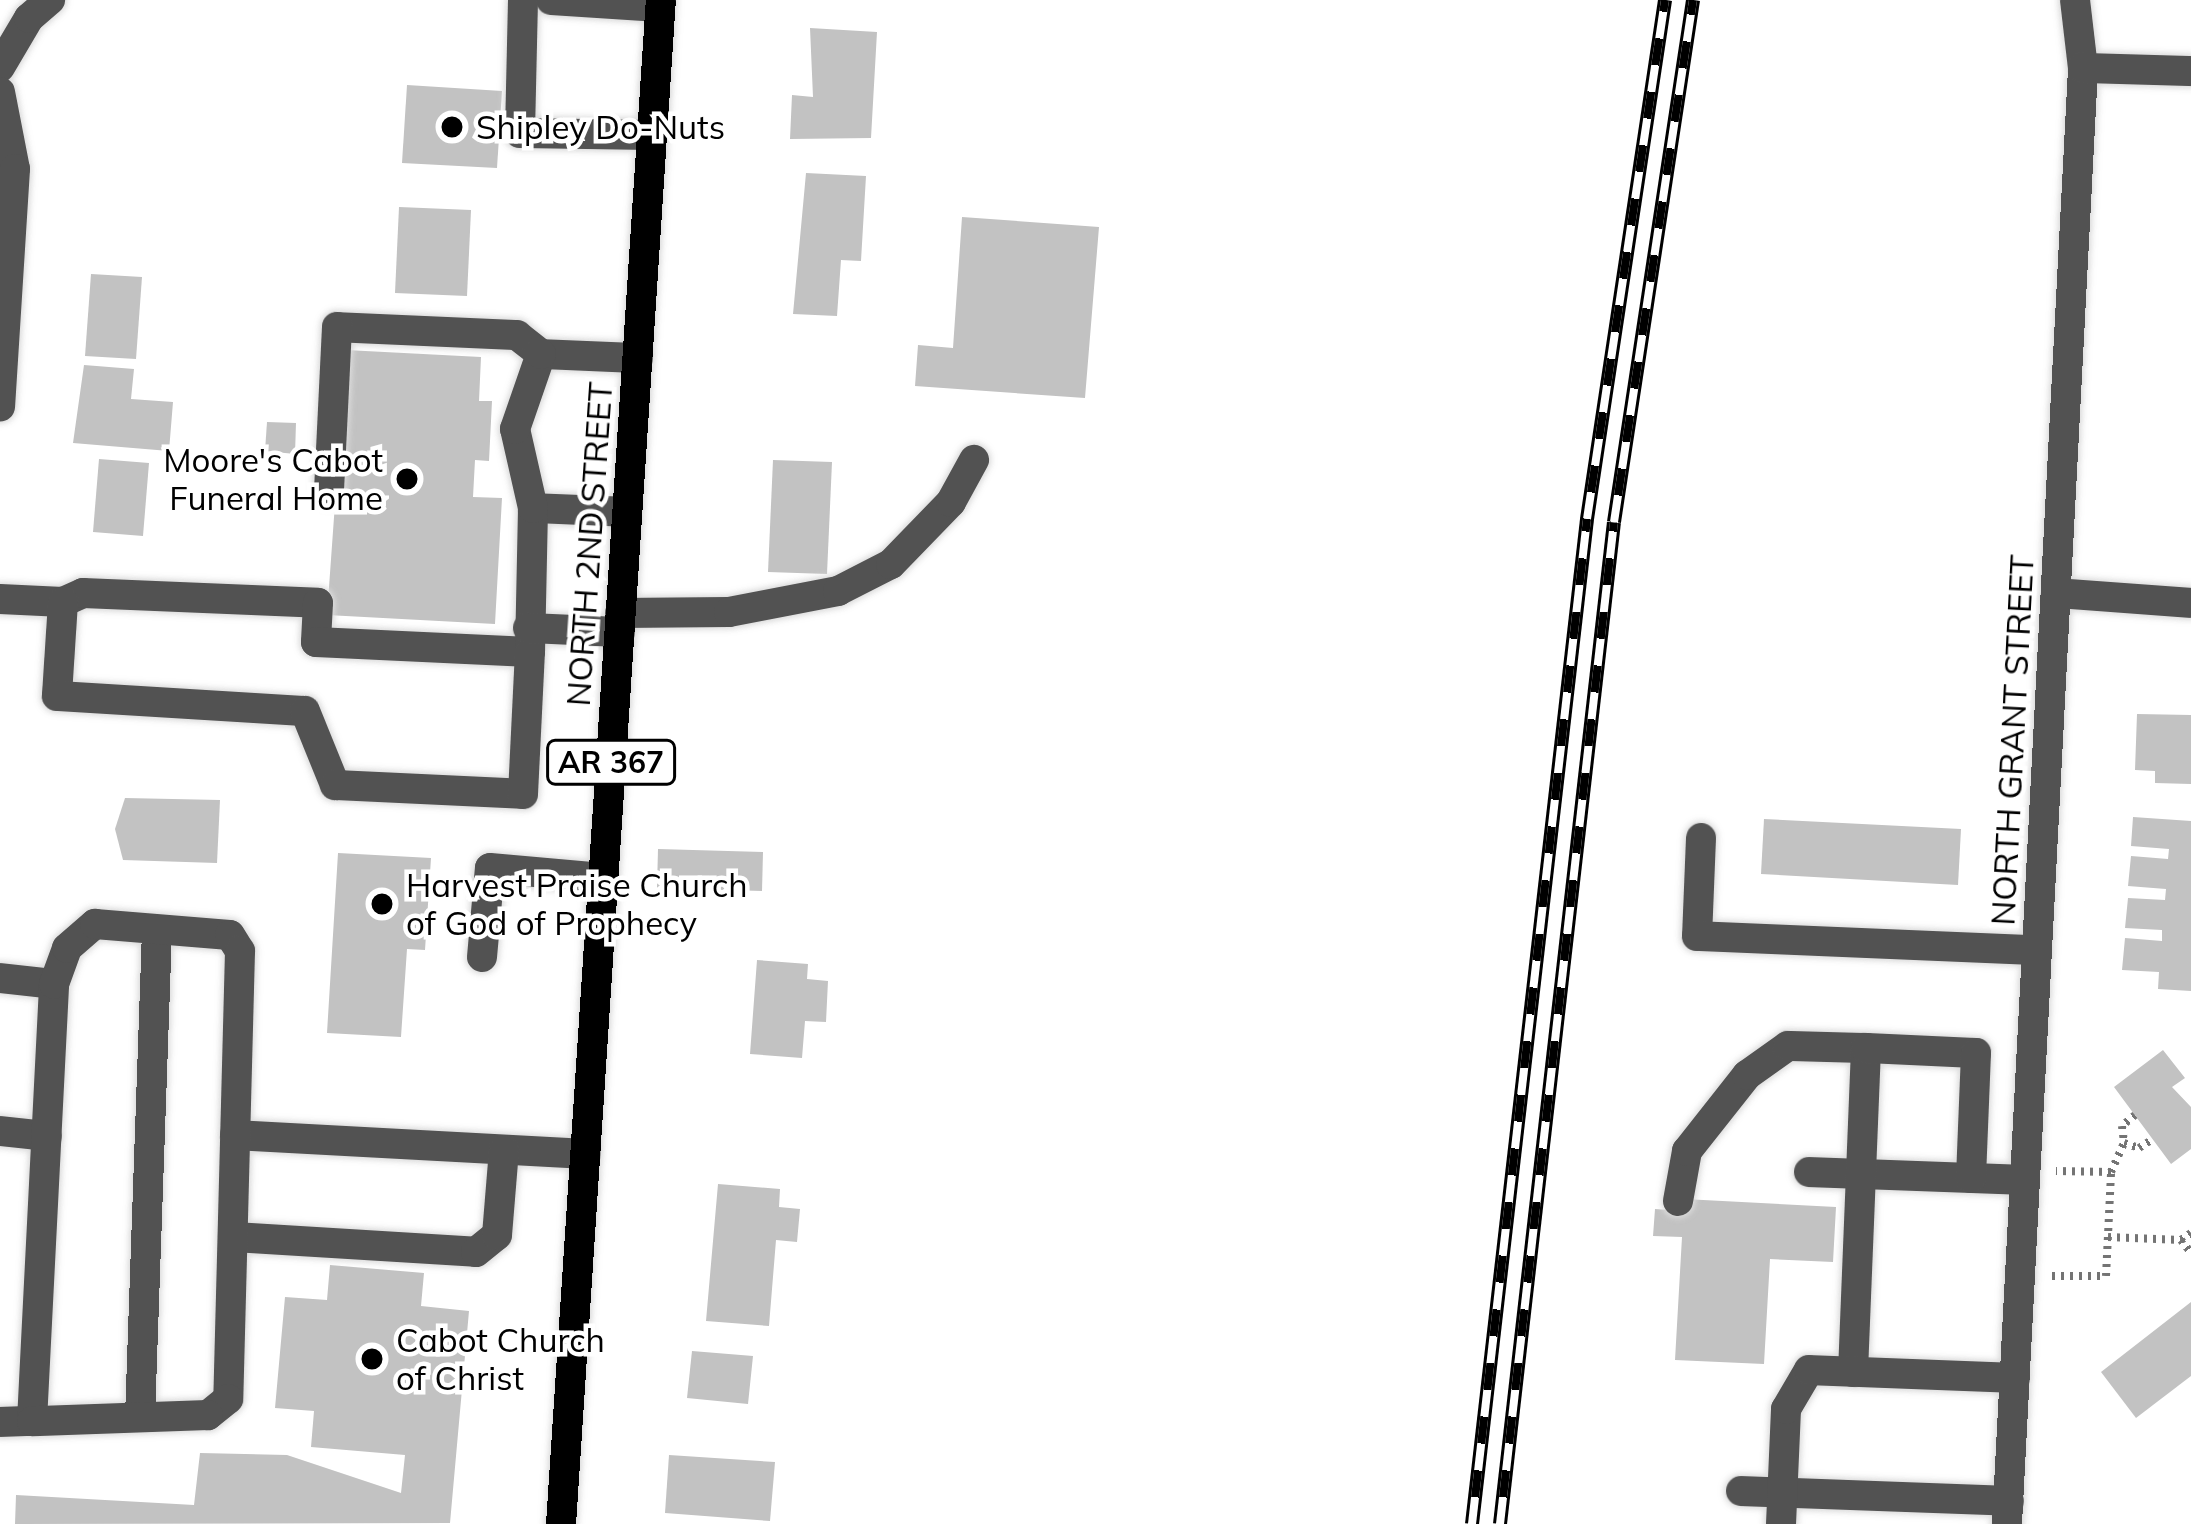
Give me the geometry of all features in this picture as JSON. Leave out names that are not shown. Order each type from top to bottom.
[{"type":"main road","name":"NORTH 2ND STREET","points":[[561,1524],[661,3]]},
{"type":"street","points":[[0,67],[29,18],[50,0]]},
{"type":"street","points":[[523,0],[520,133],[652,135]]},
{"type":"street","points":[[551,0],[661,3]]},
{"type":"street","name":"NORTH GRANT STREET","points":[[2008,1513],[2083,68],[2075,0]]},
{"type":"street","points":[[2083,68],[2191,71]]},
{"type":"street","points":[[0,92],[15,169],[0,407]]},
{"type":"street","points":[[329,492],[337,327],[517,335],[541,354],[638,358]]},
{"type":"street","points":[[63,602],[57,696],[305,711],[335,785],[523,794],[533,508],[515,429],[541,354]]},
{"type":"street","points":[[0,599],[63,602],[83,592],[318,603],[316,642],[529,640],[838,591],[891,564],[951,502],[974,460]]},
{"type":"street","points":[[533,508],[627,512]]},
{"type":"street","points":[[2056,593],[2191,603]]},
{"type":"street","points":[[1702,838],[1697,936],[2037,950]]},
{"type":"street","points":[[482,956],[490,868],[603,878]]},
{"type":"street","points":[[0,1422],[140,1418],[208,1415],[228,1399],[240,951],[230,935],[214,929],[157,931],[95,924],[67,948],[54,984],[32,1421]]},
{"type":"street","points":[[140,1418],[157,931]]},
{"type":"street","points":[[0,979],[54,984]]},
{"type":"street","points":[[1678,1201],[1687,1151],[1747,1075],[1788,1046],[1976,1053],[1971,1178]]},
{"type":"street","points":[[1853,1372],[1866,1048]]},
{"type":"street","points":[[0,1131],[46,1136]]},
{"type":"street","points":[[235,1135],[585,1154]]},
{"type":"street","points":[[234,1237],[476,1252],[497,1235],[504,1150]]},
{"type":"street","points":[[1809,1172],[1971,1178],[2026,1175]]},
{"type":"street","points":[[1781,1524],[1786,1408],[1809,1370],[2015,1378]]},
{"type":"street","points":[[1741,1491],[1935,1511],[2008,1513]]},
{"type":"path","points":[[2020,1277],[2106,1276],[2111,1172],[2124,1142],[2122,1126],[2135,1115]]},
{"type":"path","points":[[2124,1142],[2139,1148],[2153,1138]]},
{"type":"path","points":[[2026,1175],[2111,1172]]},
{"type":"path","points":[[2108,1237],[2181,1240],[2191,1233]]},
{"type":"path","points":[[2181,1240],[2191,1253]]},
{"type":"building","points":[[810,28],[877,32],[871,138],[790,139],[792,95],[813,97]]},
{"type":"building","name":"Shipley Do-Nuts","points":[[407,85],[502,91],[497,168],[402,163]]},
{"type":"building","points":[[806,173],[866,176],[861,261],[841,260],[837,316],[793,314]]},
{"type":"building","points":[[399,207],[471,210],[467,296],[395,293]]},
{"type":"building","points":[[962,217],[1099,227],[1085,398],[915,386],[918,345],[953,348]]},
{"type":"building","points":[[91,274],[142,277],[136,359],[85,356]]},
{"type":"building","name":"Moore's Cabot Funeral Home","points":[[346,350],[481,357],[479,401],[492,401],[489,461],[475,460],[473,497],[502,498],[495,624],[327,615]]},
{"type":"building","points":[[84,365],[134,369],[131,399],[173,402],[169,451],[73,443]]},
{"type":"building","points":[[267,422],[296,423],[295,454],[265,451]]},
{"type":"building","points":[[99,459],[149,463],[143,536],[93,532]]},
{"type":"building","points":[[773,460],[832,462],[827,574],[768,572]]},
{"type":"building","points":[[2137,714],[2191,715],[2191,784],[2155,783],[2155,771],[2135,770]]},
{"type":"building","points":[[125,798],[220,800],[217,863],[123,860],[115,829]]},
{"type":"building","points":[[2133,817],[2191,821],[2191,991],[2158,989],[2159,972],[2122,970],[2125,938],[2162,941],[2162,930],[2125,928],[2128,898],[2165,900],[2166,889],[2128,886],[2131,856],[2168,859],[2169,849],[2131,846]]},
{"type":"building","points":[[1764,819],[1961,829],[1958,885],[1761,874]]},
{"type":"building","points":[[658,849],[763,852],[762,891],[657,888]]},
{"type":"building","name":"Harvest Praise Church of God of Prophecy","points":[[338,853],[431,858],[425,950],[407,949],[401,1037],[327,1033]]},
{"type":"building","points":[[757,960],[808,964],[807,979],[828,981],[826,1022],[805,1021],[802,1058],[750,1054]]},
{"type":"building","points":[[2163,1050],[2185,1078],[2172,1087],[2191,1107],[2191,1149],[2171,1164],[2114,1087]]},
{"type":"building","points":[[718,1184],[780,1189],[779,1207],[800,1209],[797,1242],[776,1240],[769,1326],[706,1321]]},
{"type":"building","points":[[1684,1199],[1836,1207],[1833,1262],[1770,1259],[1764,1364],[1675,1360],[1682,1237],[1653,1236],[1655,1209],[1683,1211]]},
{"type":"building","name":"Cabot Church of Christ","points":[[330,1265],[424,1273],[421,1306],[469,1311],[450,1523],[15,1524],[16,1495],[194,1505],[200,1453],[287,1455],[401,1493],[405,1455],[311,1447],[314,1411],[275,1408],[285,1297],[327,1300]]},
{"type":"building","points":[[2191,1302],[2191,1376],[2136,1418],[2101,1372]]},
{"type":"building","points":[[692,1351],[753,1356],[748,1404],[687,1398]]},
{"type":"building","points":[[669,1455],[775,1462],[770,1521],[665,1513]]},
{"type":"railway","points":[[1472,1524],[1587,519],[1665,0]]},
{"type":"railway","points":[[1500,1524],[1614,522],[1693,0]]},
{"type":"place","name":"Shipley Do-Nuts","points":[[452,127]]},
{"type":"place","name":"Moore's Cabot Funeral Home","points":[[407,479]]},
{"type":"place","name":"Harvest Praise Church of God of Prophecy","points":[[382,904]]},
{"type":"place","name":"Cabot Church of Christ","points":[[372,1359]]}]
